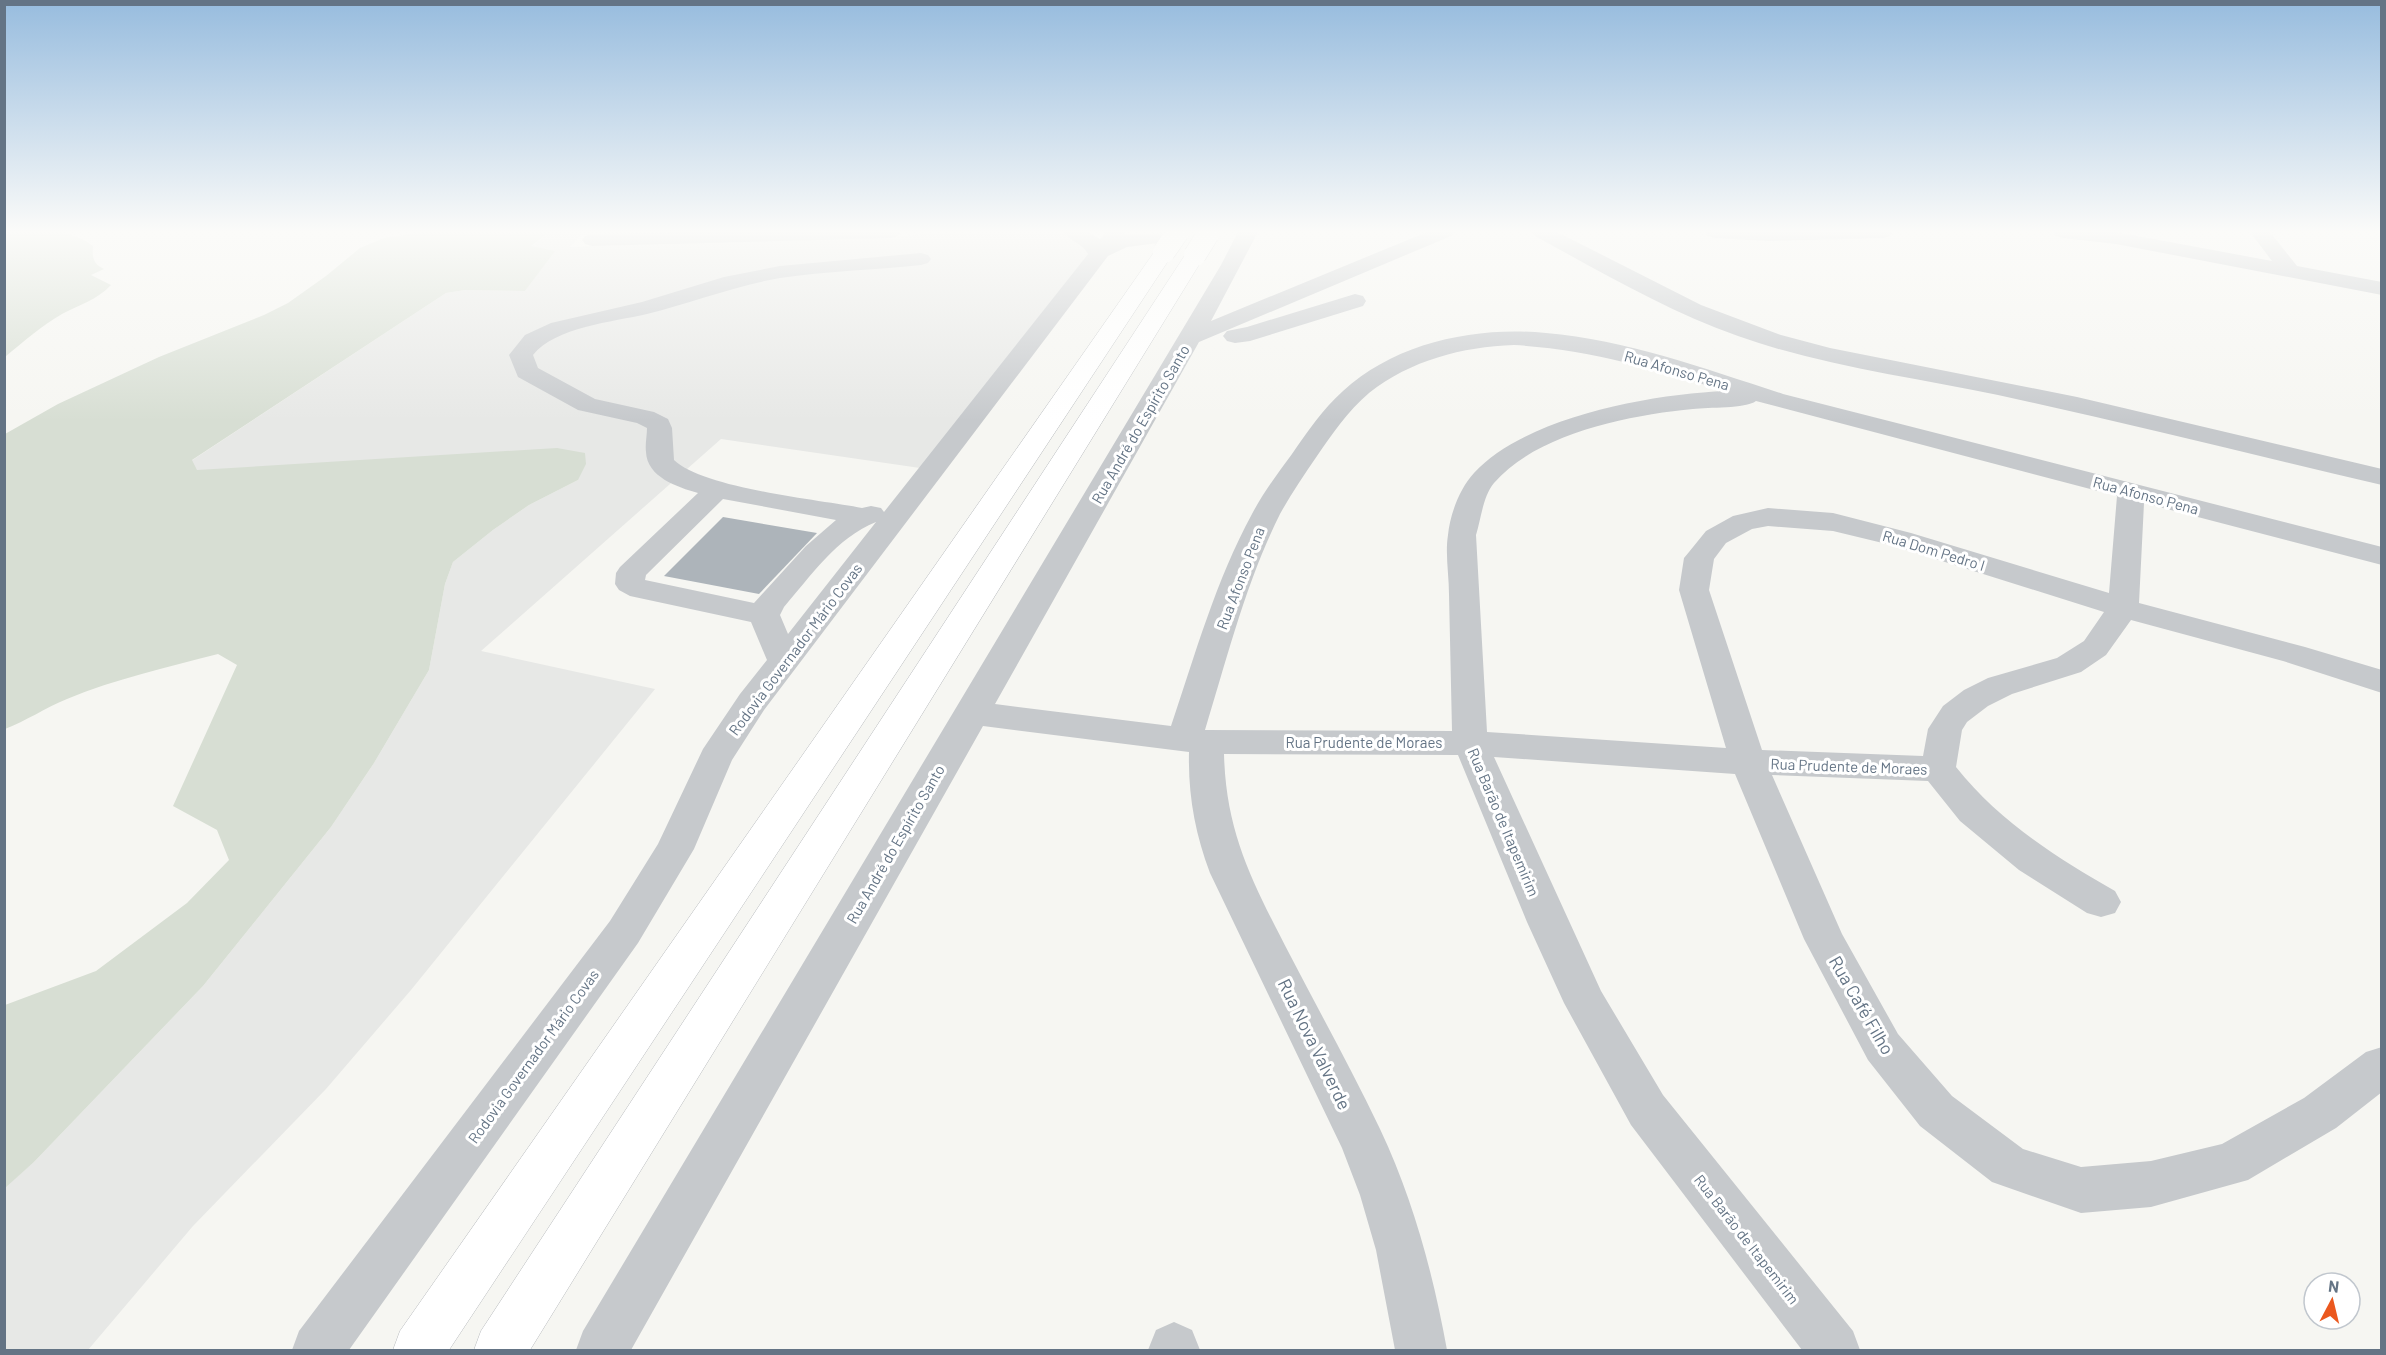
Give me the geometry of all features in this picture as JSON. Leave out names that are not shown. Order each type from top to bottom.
[{"type":"highway","points":[[419,1350],[1143,295]]},
{"type":"highway","points":[[500,1350],[1147,295]]},
{"type":"street","points":[[685,295],[559,328],[533,340],[521,355],[526,372],[587,405],[645,417],[659,424],[659,455],[666,468],[688,480],[717,490],[861,516]]},
{"type":"street","name":"Rodovia Governador Mário Covas","points":[[318,1350],[624,933],[675,849],[715,758],[752,702],[1066,295]]},
{"type":"street","name":"Rua André do Espírito Santo","points":[[602,1350],[970,713],[1197,335],[1217,295]]},
{"type":"street","name":"Rua André do Espírito Santo","points":[[1197,335],[1292,295]]},
{"type":"street","points":[[1668,295],[1744,330],[1780,342],[1976,383],[2382,477]]},
{"type":"street","points":[[1197,335],[1250,334],[1355,301]]},
{"type":"street","name":"Rua Afonso Pena","points":[[1195,741],[1224,616],[1263,521],[1289,476],[1344,402],[1384,371],[1451,345],[1480,340],[1558,341],[1602,349],[1679,369],[1774,399],[2382,556]]},
{"type":"street","name":"Rua Barão de Itapemirim","points":[[1774,399],[1734,398],[1686,402],[1645,407],[1595,420],[1539,441],[1510,457],[1483,479],[1470,505],[1462,535],[1470,743],[1547,922],[1585,1003],[1647,1110],[1834,1350]]},
{"type":"street","points":[[717,490],[631,573],[630,584],[641,590],[764,615]]},
{"type":"street","points":[[2100,902],[2037,865],[1987,826],[1957,795],[1938,769],[1945,729],[1955,714],[1976,698],[2000,686],[2069,665],[2095,648],[2123,608],[2131,490]]},
{"type":"street","points":[[784,663],[764,615],[770,603],[846,524],[861,516],[907,503]]},
{"type":"street","name":"Rua Dom Pedro I","points":[[1748,762],[1694,590],[1699,558],[1716,537],[1743,522],[1768,517],[1833,522],[1901,539],[2123,608],[2294,654],[2382,682]]},
{"type":"street","name":"Rua Prudente de Moraes","points":[[970,713],[1195,741],[1470,743],[1748,762],[1938,769]]},
{"type":"street","name":"Rua Nova Valverde","points":[[1195,741],[1216,841],[1229,873],[1363,1143],[1384,1195],[1401,1250],[1421,1350]]},
{"type":"street","name":"Rua Café Filho","points":[[1748,762],[1824,939],[1883,1047],[1936,1111],[2008,1166],[2081,1190],[2151,1184],[2231,1164],[2320,1113],[2382,1066]]},
{"type":"shaded area","points":[[5,295],[98,295],[62,314],[32,334],[5,357]]},
{"type":"shaded area","points":[[299,295],[443,295],[192,460],[197,470],[557,448],[585,453],[586,464],[578,480],[529,505],[453,562],[445,584],[429,670],[374,763],[331,827],[203,986],[34,1162],[5,1188],[5,1005],[96,971],[187,903],[229,860],[217,830],[173,806],[237,665],[218,654],[142,674],[67,699],[5,729],[5,434],[58,404],[159,357],[264,315]]},
{"type":"shaded area","points":[[443,295],[1056,295],[920,468],[721,439],[481,651],[655,689],[411,990],[326,1089],[193,1226],[88,1350],[5,1350],[4,1188],[34,1162],[203,986],[331,827],[374,763],[429,670],[445,584],[453,562],[529,505],[578,480],[197,471],[191,461]]},
{"type":"building","points":[[723,517],[817,533],[759,594],[664,576]]}]
